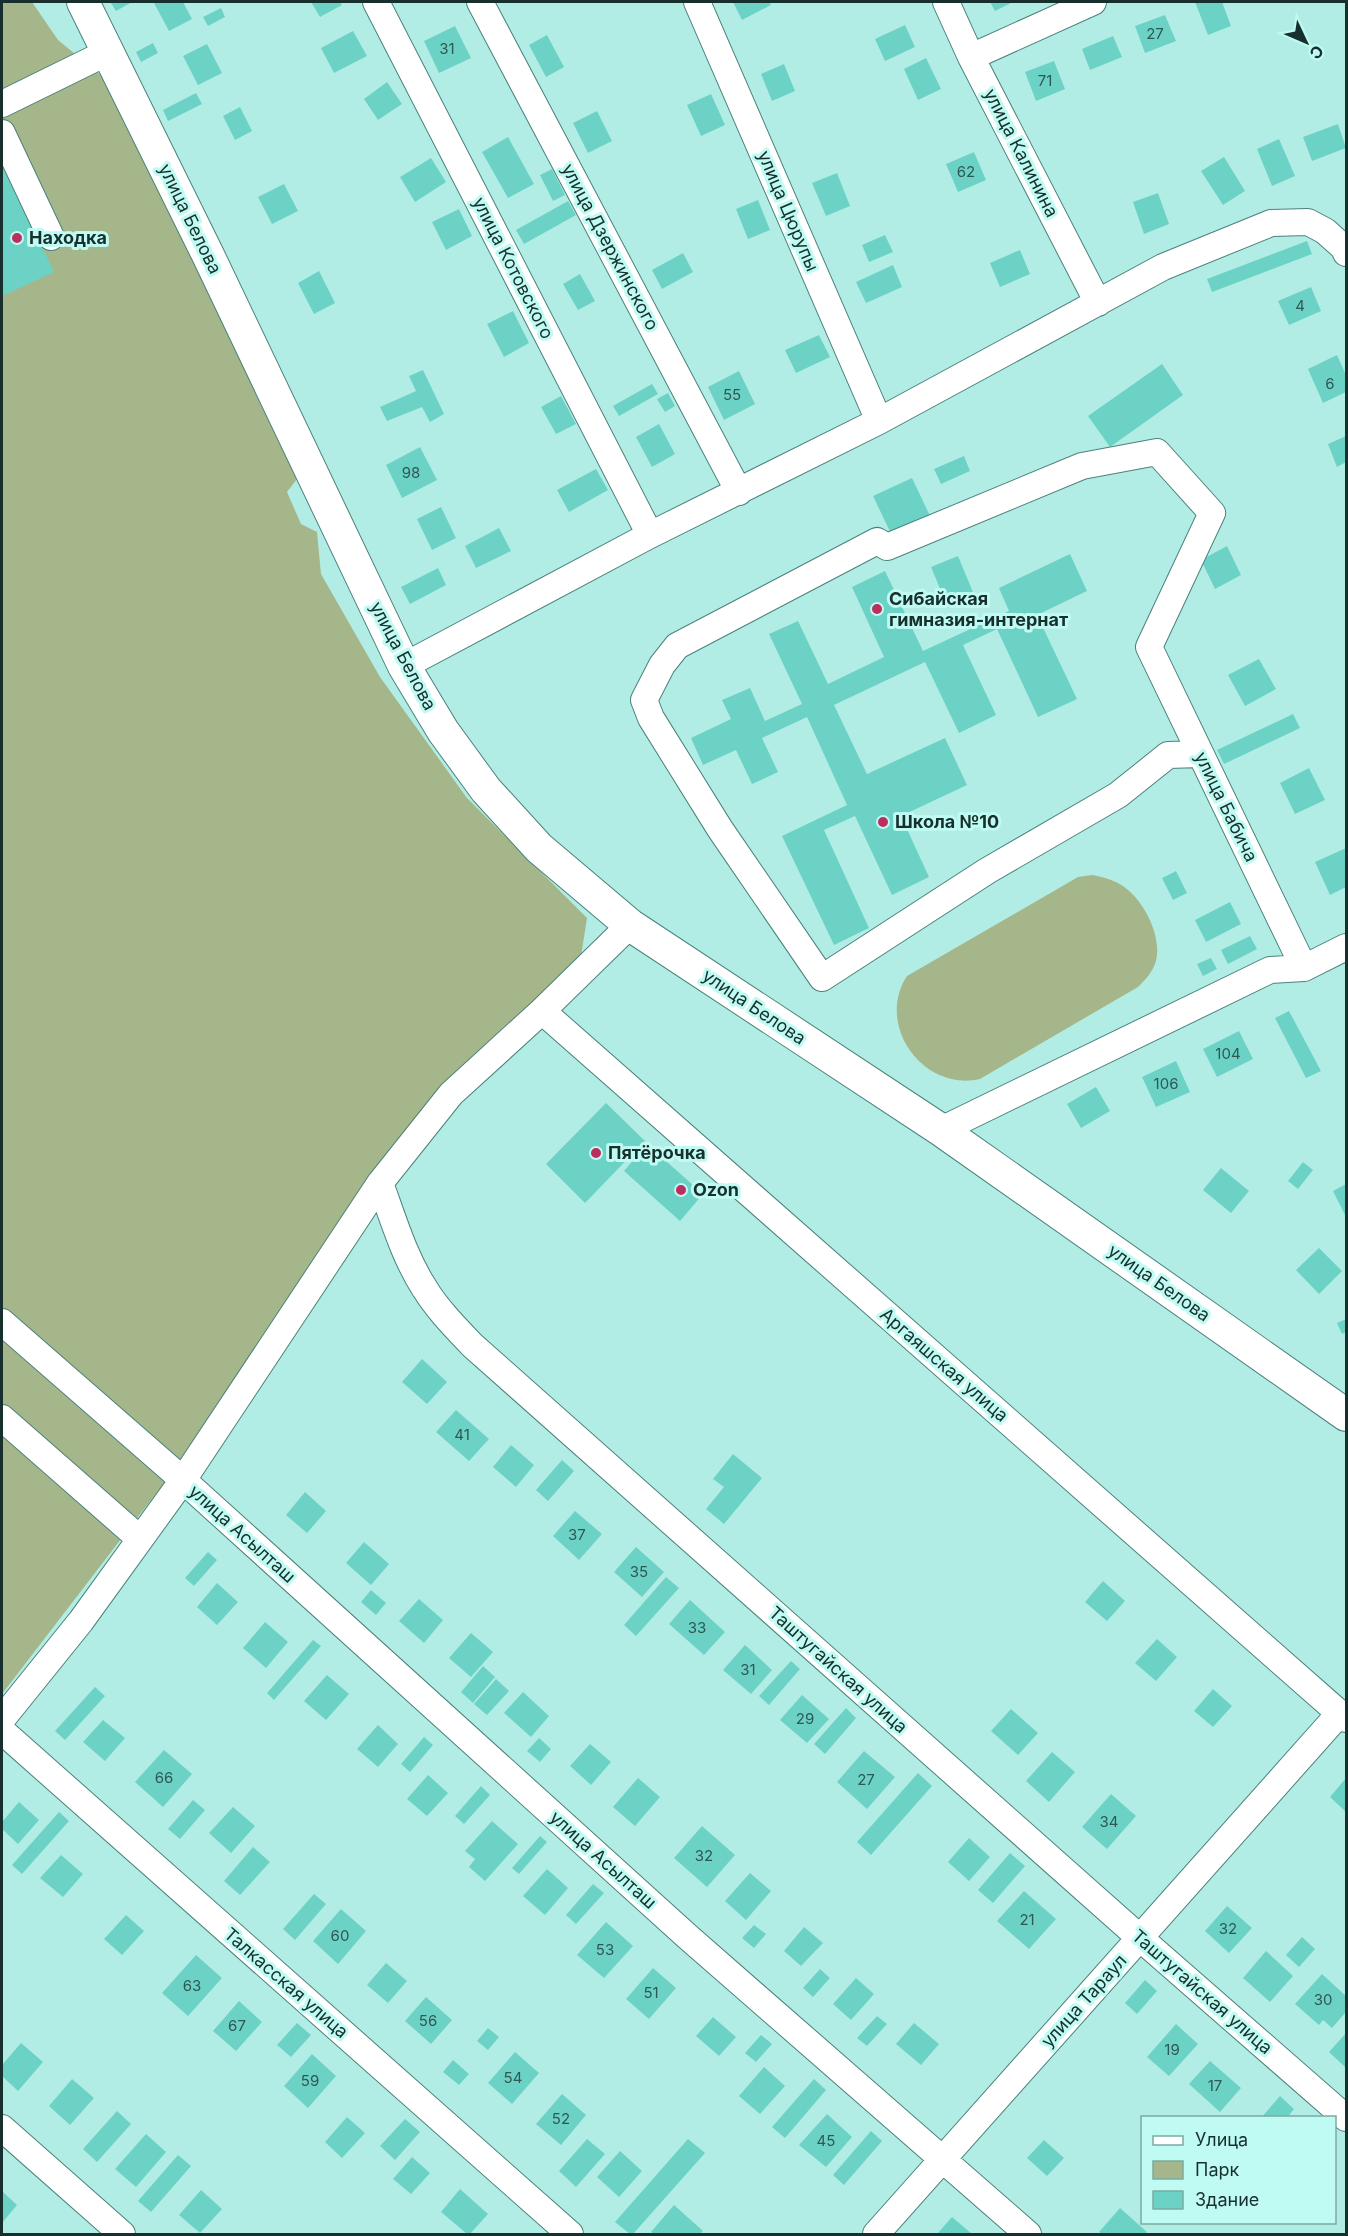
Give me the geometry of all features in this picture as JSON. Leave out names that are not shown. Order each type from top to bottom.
[{"type":"main road","name":"улица Белова","points":[[83,2],[404,666],[443,731],[486,790],[539,848],[630,924],[941,1131],[1347,1415]]},
{"type":"street","name":"улица Котовского","points":[[376,2],[650,535]]},
{"type":"street","name":"улица Дзержинского","points":[[480,2],[739,492]]},
{"type":"street","name":"улица Цюрупы","points":[[697,2],[879,421]]},
{"type":"street","name":"улица Калинина","points":[[946,2],[1098,303]]},
{"type":"street","points":[[972,57],[1093,2]]},
{"type":"street","points":[[2,104],[108,52]]},
{"type":"street","points":[[2,133],[51,237]]},
{"type":"street","points":[[404,666],[650,535],[879,421],[1163,267],[1270,223],[1308,222],[1325,231],[1347,253]]},
{"type":"street","name":"улица Бабича","points":[[1200,754],[1168,755],[1118,795],[987,871],[822,978],[720,829],[651,718],[644,700],[662,665],[677,646],[877,541],[887,547],[1082,466],[1157,452],[1212,513],[1149,647],[1304,968]]},
{"type":"street","points":[[2,1719],[81,1621],[183,1480],[380,1183],[451,1094],[542,1011],[630,924]]},
{"type":"street","points":[[941,1131],[1270,970],[1304,968],[1347,947]]},
{"type":"street","name":"Аргаяшская улица","points":[[542,1011],[1343,1716]]},
{"type":"street","name":"Таштугайская улица","points":[[380,1183],[404,1248],[423,1287],[446,1318],[472,1345],[1140,1938],[1347,2118]]},
{"type":"street","name":"улица Асылташ","points":[[2,1322],[183,1480],[688,1937],[1028,2235]]},
{"type":"street","points":[[2,1418],[140,1539]]},
{"type":"street","name":"улица Тараул","points":[[876,2235],[1140,1938],[1343,1716]]},
{"type":"street","name":"Талкасская улица","points":[[2,1731],[570,2235]]},
{"type":"street","points":[[2,2128],[122,2235]]},
{"type":"green space","points":[[2,2],[32,2],[58,40],[108,81],[297,479],[287,492],[301,524],[317,532],[321,574],[380,677],[467,798],[587,918],[580,963],[452,1108],[2,1694]]},
{"type":"green space","points":[[1092,875],[1123,886],[1131,892],[1145,910],[1157,943],[1155,964],[1150,974],[1138,987],[980,1079],[959,1080],[940,1075],[923,1065],[910,1051],[901,1034],[897,1015],[899,995],[907,976],[1078,877]]},
{"type":"building","points":[[132,2],[116,11],[111,3]]},
{"type":"building","points":[[183,2],[192,19],[169,31],[154,3]]},
{"type":"building","points":[[311,2],[340,2],[342,5],[320,17]]},
{"type":"building","points":[[733,2],[769,2],[771,5],[742,20]]},
{"type":"building","points":[[990,2],[1013,2],[995,11]]},
{"type":"building","points":[[1195,2],[1222,2],[1231,26],[1208,35]]},
{"type":"building","points":[[221,8],[225,17],[208,26],[203,17]]},
{"type":"building","points":[[1165,15],[1176,41],[1145,53],[1135,26]]},
{"type":"building","points":[[905,25],[915,47],[885,61],[875,39]]},
{"type":"building","points":[[455,26],[471,58],[439,73],[424,41]]},
{"type":"building","points":[[353,31],[367,56],[334,73],[321,48]]},
{"type":"building","points":[[547,35],[564,67],[546,77],[529,45]]},
{"type":"building","points":[[1113,36],[1122,57],[1090,70],[1082,49]]},
{"type":"building","points":[[153,43],[158,53],[141,62],[136,52]]},
{"type":"building","points":[[207,44],[222,73],[198,85],[183,56]]},
{"type":"building","points":[[926,58],[941,89],[918,100],[904,69]]},
{"type":"building","points":[[1054,61],[1065,89],[1036,101],[1025,72]]},
{"type":"building","points":[[784,64],[795,91],[772,101],[761,74]]},
{"type":"building","points":[[387,82],[402,104],[378,120],[364,99]]},
{"type":"building","points":[[196,93],[202,104],[168,121],[163,110]]},
{"type":"building","points":[[711,94],[725,125],[701,136],[687,105]]},
{"type":"building","points":[[240,107],[252,131],[235,140],[223,116]]},
{"type":"building","points":[[597,111],[612,141],[588,153],[573,123]]},
{"type":"building","points":[[1338,124],[1346,148],[1312,161],[1303,137]]},
{"type":"building","points":[[508,137],[534,184],[508,198],[482,152]]},
{"type":"building","points":[[1279,139],[1295,176],[1272,186],[1257,149]]},
{"type":"building","points":[[974,152],[986,180],[958,192],[946,164]]},
{"type":"building","points":[[1224,157],[1245,191],[1223,205],[1201,171]]},
{"type":"building","points":[[431,158],[446,182],[415,202],[400,177]]},
{"type":"building","points":[[2,164],[54,272],[2,296]]},
{"type":"building","points":[[552,169],[565,195],[553,201],[540,175]]},
{"type":"building","points":[[837,173],[850,206],[826,216],[812,183]]},
{"type":"building","points":[[284,184],[298,211],[272,224],[258,197]]},
{"type":"building","points":[[1158,193],[1169,224],[1144,234],[1133,202]]},
{"type":"building","points":[[758,200],[770,230],[748,239],[736,209]]},
{"type":"building","points":[[568,201],[576,215],[524,244],[516,230]]},
{"type":"building","points":[[459,209],[472,236],[446,250],[432,222]]},
{"type":"building","points":[[885,235],[893,252],[869,262],[862,245]]},
{"type":"building","points":[[1307,241],[1312,254],[1212,292],[1207,279]]},
{"type":"building","points":[[1020,250],[1030,274],[1000,287],[990,263]]},
{"type":"building","points":[[683,253],[693,272],[662,289],[652,270]]},
{"type":"building","points":[[893,265],[902,287],[866,303],[856,282]]},
{"type":"building","points":[[319,271],[335,303],[314,314],[298,283]]},
{"type":"building","points":[[580,274],[595,301],[578,310],[563,284]]},
{"type":"building","points":[[1311,287],[1321,311],[1289,325],[1278,301]]},
{"type":"building","points":[[513,311],[529,343],[504,357],[487,324]]},
{"type":"building","points":[[819,335],[830,357],[796,373],[785,350]]},
{"type":"building","points":[[1337,355],[1346,375],[1346,392],[1323,403],[1308,369]]},
{"type":"building","points":[[1162,364],[1183,395],[1110,447],[1088,416]]},
{"type":"building","points":[[423,370],[444,414],[430,422],[422,407],[387,421],[380,407],[416,391],[409,376]]},
{"type":"building","points":[[739,371],[755,404],[724,420],[708,387]]},
{"type":"building","points":[[652,384],[658,394],[619,416],[613,406]]},
{"type":"building","points":[[668,393],[675,406],[665,412],[657,399]]},
{"type":"building","points":[[561,396],[576,424],[556,434],[541,407]]},
{"type":"building","points":[[659,424],[675,454],[652,467],[636,437]]},
{"type":"building","points":[[1346,436],[1346,462],[1337,467],[1328,444]]},
{"type":"building","points":[[420,447],[437,480],[402,498],[386,465]]},
{"type":"building","points":[[964,456],[970,471],[941,484],[934,469]]},
{"type":"building","points":[[596,469],[608,490],[569,512],[557,490]]},
{"type":"building","points":[[912,478],[932,520],[893,538],[873,496]]},
{"type":"building","points":[[441,507],[456,538],[432,550],[417,519]]},
{"type":"building","points":[[499,528],[511,551],[476,568],[465,546]]},
{"type":"building","points":[[1227,546],[1241,575],[1215,589],[1201,560]]},
{"type":"building","points":[[1070,554],[1087,591],[1037,615],[1077,699],[1038,717],[997,629],[963,645],[996,715],[959,733],[925,662],[834,705],[867,774],[945,738],[967,785],[901,816],[929,877],[892,895],[855,816],[824,830],[869,928],[834,945],[782,836],[847,805],[807,717],[762,738],[778,772],[752,784],[736,750],[703,765],[691,738],[731,719],[722,700],[750,688],[765,721],[802,704],[769,634],[798,621],[828,684],[884,657],[852,587],[885,571],[923,651],[1009,611],[999,588]]},
{"type":"building","points":[[958,556],[975,597],[948,608],[931,567]]},
{"type":"building","points":[[438,568],[446,585],[410,604],[401,587]]},
{"type":"building","points":[[1259,659],[1276,689],[1245,706],[1228,675]]},
{"type":"building","points":[[1293,714],[1300,728],[1224,764],[1217,750]]},
{"type":"building","points":[[1309,768],[1325,800],[1295,814],[1280,783]]},
{"type":"building","points":[[1346,848],[1346,887],[1330,895],[1315,862]]},
{"type":"building","points":[[1176,871],[1187,893],[1173,900],[1162,878]]},
{"type":"building","points":[[1230,902],[1241,924],[1206,942],[1195,920]]},
{"type":"building","points":[[1250,936],[1257,949],[1228,964],[1221,950]]},
{"type":"building","points":[[1211,958],[1217,969],[1203,976],[1197,964]]},
{"type":"building","points":[[1289,1011],[1321,1071],[1306,1078],[1275,1018]]},
{"type":"building","points":[[1239,1031],[1253,1059],[1217,1077],[1203,1049]]},
{"type":"building","points":[[1176,1061],[1190,1092],[1156,1107],[1142,1077]]},
{"type":"building","points":[[1096,1087],[1110,1111],[1081,1128],[1067,1104]]},
{"type":"building","name":"Пятёрочка","points":[[606,1103],[645,1141],[585,1203],[546,1164]]},
{"type":"building","points":[[647,1144],[703,1194],[680,1221],[624,1171]]},
{"type":"building","points":[[1303,1162],[1313,1170],[1298,1189],[1288,1181]]},
{"type":"building","points":[[1221,1168],[1249,1191],[1231,1213],[1203,1190]]},
{"type":"building","points":[[1346,1184],[1346,1217],[1333,1191]]},
{"type":"building","points":[[1319,1248],[1342,1271],[1319,1294],[1296,1270]]},
{"type":"building","points":[[1346,1319],[1346,1332],[1342,1334],[1337,1323]]},
{"type":"building","points":[[422,1359],[447,1382],[427,1404],[402,1382]]},
{"type":"building","points":[[456,1410],[489,1439],[469,1461],[436,1432]]},
{"type":"building","points":[[511,1445],[534,1465],[516,1487],[493,1467]]},
{"type":"building","points":[[733,1454],[762,1478],[724,1524],[706,1509],[724,1487],[713,1479]]},
{"type":"building","points":[[562,1460],[574,1471],[548,1501],[536,1490]]},
{"type":"building","points":[[305,1492],[326,1511],[307,1533],[286,1515]]},
{"type":"building","points":[[575,1511],[602,1534],[579,1560],[553,1536]]},
{"type":"building","points":[[364,1542],[389,1564],[371,1585],[346,1563]]},
{"type":"building","points":[[636,1547],[664,1572],[642,1597],[614,1572]]},
{"type":"building","points":[[208,1552],[217,1560],[194,1586],[185,1578]]},
{"type":"building","points":[[666,1577],[679,1588],[636,1636],[624,1625]]},
{"type":"building","points":[[1103,1581],[1125,1601],[1107,1621],[1085,1602]]},
{"type":"building","points":[[217,1583],[238,1602],[217,1625],[197,1607]]},
{"type":"building","points":[[371,1590],[386,1603],[376,1615],[361,1602]]},
{"type":"building","points":[[419,1599],[443,1620],[424,1643],[399,1621]]},
{"type":"building","points":[[690,1600],[725,1632],[704,1655],[669,1624]]},
{"type":"building","points":[[265,1622],[288,1642],[266,1668],[243,1648]]},
{"type":"building","points":[[471,1633],[493,1652],[471,1677],[449,1658]]},
{"type":"building","points":[[1157,1639],[1177,1657],[1156,1681],[1135,1663]]},
{"type":"building","points":[[313,1640],[321,1646],[274,1700],[267,1693]]},
{"type":"building","points":[[745,1645],[772,1670],[751,1694],[723,1670]]},
{"type":"building","points":[[791,1661],[800,1669],[769,1705],[759,1696]]},
{"type":"building","points":[[483,1666],[495,1677],[473,1703],[461,1692]]},
{"type":"building","points":[[327,1675],[349,1694],[326,1720],[304,1701]]},
{"type":"building","points":[[496,1679],[509,1691],[487,1715],[474,1704]]},
{"type":"building","points":[[95,1687],[105,1696],[65,1740],[55,1731]]},
{"type":"building","points":[[1213,1689],[1232,1706],[1213,1727],[1194,1711]]},
{"type":"building","points":[[523,1692],[549,1716],[531,1737],[504,1713]]},
{"type":"building","points":[[802,1695],[829,1719],[807,1743],[780,1720]]},
{"type":"building","points":[[846,1708],[856,1718],[825,1754],[814,1744]]},
{"type":"building","points":[[1011,1709],[1038,1733],[1018,1755],[991,1731]]},
{"type":"building","points":[[103,1720],[125,1738],[105,1761],[83,1742]]},
{"type":"building","points":[[378,1725],[398,1744],[378,1767],[357,1749]]},
{"type":"building","points":[[424,1737],[433,1745],[410,1772],[401,1764]]},
{"type":"building","points":[[539,1738],[551,1749],[540,1762],[527,1751]]},
{"type":"building","points":[[590,1744],[611,1762],[591,1785],[570,1766]]},
{"type":"building","points":[[164,1750],[192,1774],[163,1807],[135,1782]]},
{"type":"building","points":[[864,1751],[895,1777],[867,1809],[837,1782]]},
{"type":"building","points":[[1052,1752],[1075,1772],[1049,1802],[1026,1781]]},
{"type":"building","points":[[918,1773],[932,1786],[871,1855],[857,1842]]},
{"type":"building","points":[[428,1775],[448,1793],[427,1816],[407,1799]]},
{"type":"building","points":[[638,1778],[660,1797],[635,1826],[613,1807]]},
{"type":"building","points":[[1346,1778],[1346,1812],[1330,1797]]},
{"type":"building","points":[[481,1786],[490,1795],[464,1824],[455,1816]]},
{"type":"building","points":[[1111,1794],[1136,1816],[1107,1849],[1082,1827]]},
{"type":"building","points":[[193,1800],[205,1810],[180,1839],[168,1829]]},
{"type":"building","points":[[19,1802],[39,1820],[18,1844],[2,1829],[2,1822]]},
{"type":"building","points":[[233,1807],[255,1826],[231,1853],[209,1833]]},
{"type":"building","points":[[59,1812],[69,1821],[22,1874],[12,1865]]},
{"type":"building","points":[[492,1821],[518,1844],[485,1881],[469,1867],[475,1859],[465,1851]]},
{"type":"building","points":[[702,1826],[735,1855],[707,1887],[674,1858]]},
{"type":"building","points":[[540,1836],[547,1842],[519,1874],[512,1868]]},
{"type":"building","points":[[969,1838],[990,1857],[969,1881],[948,1862]]},
{"type":"building","points":[[253,1847],[270,1862],[240,1895],[224,1881]]},
{"type":"building","points":[[1010,1853],[1025,1866],[993,1903],[978,1890]]},
{"type":"building","points":[[61,1855],[83,1874],[63,1897],[40,1878]]},
{"type":"building","points":[[547,1869],[568,1888],[545,1915],[523,1896]]},
{"type":"building","points":[[750,1873],[771,1891],[746,1920],[725,1901]]},
{"type":"building","points":[[593,1884],[604,1893],[576,1924],[566,1915]]},
{"type":"building","points":[[1024,1891],[1056,1919],[1029,1949],[997,1921]]},
{"type":"building","points":[[314,1894],[326,1904],[295,1940],[283,1929]]},
{"type":"building","points":[[1227,1906],[1252,1928],[1229,1953],[1205,1931]]},
{"type":"building","points":[[341,1909],[366,1931],[338,1964],[313,1941]]},
{"type":"building","points":[[126,1915],[144,1931],[122,1955],[104,1939]]},
{"type":"building","points":[[606,1922],[633,1946],[604,1978],[577,1955]]},
{"type":"building","points":[[754,1925],[766,1934],[754,1948],[742,1938]]},
{"type":"building","points":[[804,1927],[823,1943],[801,1966],[784,1951]]},
{"type":"building","points":[[1302,1937],[1315,1949],[1299,1967],[1286,1955]]},
{"type":"building","points":[[1266,1951],[1293,1976],[1270,2002],[1243,1978]]},
{"type":"building","points":[[196,1955],[222,1978],[188,2016],[162,1993]]},
{"type":"building","points":[[386,1963],[407,1981],[388,2003],[367,1985]]},
{"type":"building","points":[[653,1968],[676,1988],[649,2019],[626,1999]]},
{"type":"building","points":[[820,1969],[830,1978],[813,1997],[803,1988]]},
{"type":"building","points":[[1322,1974],[1346,1996],[1346,2012],[1332,2028],[1323,2020],[1319,2025],[1295,2004]]},
{"type":"building","points":[[856,1978],[874,1994],[851,2020],[833,2004]]},
{"type":"building","points":[[1145,1980],[1157,1991],[1137,2014],[1125,2003]]},
{"type":"building","points":[[426,1997],[452,2020],[431,2044],[405,2021]]},
{"type":"building","points":[[239,2001],[262,2022],[236,2051],[213,2031]]},
{"type":"building","points":[[877,2016],[887,2024],[867,2046],[857,2038]]},
{"type":"building","points":[[713,2017],[736,2037],[719,2056],[696,2036]]},
{"type":"building","points":[[297,2023],[311,2035],[291,2057],[277,2045]]},
{"type":"building","points":[[914,2023],[939,2044],[921,2065],[896,2044]]},
{"type":"building","points":[[1176,2024],[1198,2044],[1169,2076],[1147,2057]]},
{"type":"building","points":[[488,2028],[499,2037],[488,2050],[477,2041]]},
{"type":"building","points":[[1346,2033],[1346,2068],[1329,2052]]},
{"type":"building","points":[[761,2035],[772,2044],[756,2062],[745,2053]]},
{"type":"building","points":[[21,2043],[43,2062],[18,2091],[2,2076],[2,2065]]},
{"type":"building","points":[[515,2052],[539,2073],[512,2104],[488,2083]]},
{"type":"building","points":[[312,2054],[336,2076],[308,2108],[284,2086]]},
{"type":"building","points":[[453,2060],[469,2074],[459,2085],[443,2072]]},
{"type":"building","points":[[1210,2061],[1241,2088],[1220,2112],[1189,2084]]},
{"type":"building","points":[[764,2067],[785,2086],[760,2114],[739,2096]]},
{"type":"building","points":[[72,2079],[94,2098],[70,2125],[49,2106]]},
{"type":"building","points":[[814,2079],[826,2090],[785,2138],[772,2127]]},
{"type":"building","points":[[562,2094],[586,2115],[561,2145],[536,2124]]},
{"type":"building","points":[[1280,2096],[1294,2109],[1289,2116],[1263,2116]]},
{"type":"building","points":[[117,2111],[131,2124],[97,2162],[83,2149]]},
{"type":"building","points":[[827,2114],[852,2137],[826,2167],[799,2145]]},
{"type":"building","points":[[347,2117],[365,2133],[342,2158],[325,2142]]},
{"type":"building","points":[[405,2119],[420,2132],[395,2160],[380,2146]]},
{"type":"building","points":[[871,2131],[882,2141],[844,2185],[833,2175]]},
{"type":"building","points":[[146,2134],[166,2152],[136,2187],[115,2169]]},
{"type":"building","points":[[587,2139],[605,2154],[576,2187],[559,2171]]},
{"type":"building","points":[[688,2139],[705,2153],[633,2234],[630,2234],[615,2222]]},
{"type":"building","points":[[1044,2140],[1064,2158],[1047,2176],[1027,2158]]},
{"type":"building","points":[[620,2151],[642,2171],[619,2197],[597,2177]]},
{"type":"building","points":[[178,2155],[191,2166],[151,2212],[138,2201]]},
{"type":"building","points":[[412,2157],[430,2173],[411,2194],[393,2179]]},
{"type":"building","points":[[460,2189],[488,2214],[470,2234],[467,2234],[441,2212]]},
{"type":"building","points":[[201,2190],[222,2209],[200,2233],[179,2215]]},
{"type":"building","points":[[2,2191],[17,2205],[2,2223]]},
{"type":"building","points":[[674,2205],[703,2231],[700,2234],[654,2234],[651,2232]]},
{"type":"building","points":[[1120,2208],[1147,2232],[1145,2234],[1102,2234],[1099,2232]]},
{"type":"building","points":[[952,2217],[972,2234],[937,2234]]},
{"type":"place","name":"Находка","points":[[17,238]]},
{"type":"place","name":"Сибайская гимназия-интернат","points":[[877,609]]},
{"type":"place","name":"Школа №10","points":[[883,822]]},
{"type":"place","name":"Пятёрочка","points":[[596,1153]]},
{"type":"place","name":"Ozon","points":[[681,1190]]}]
